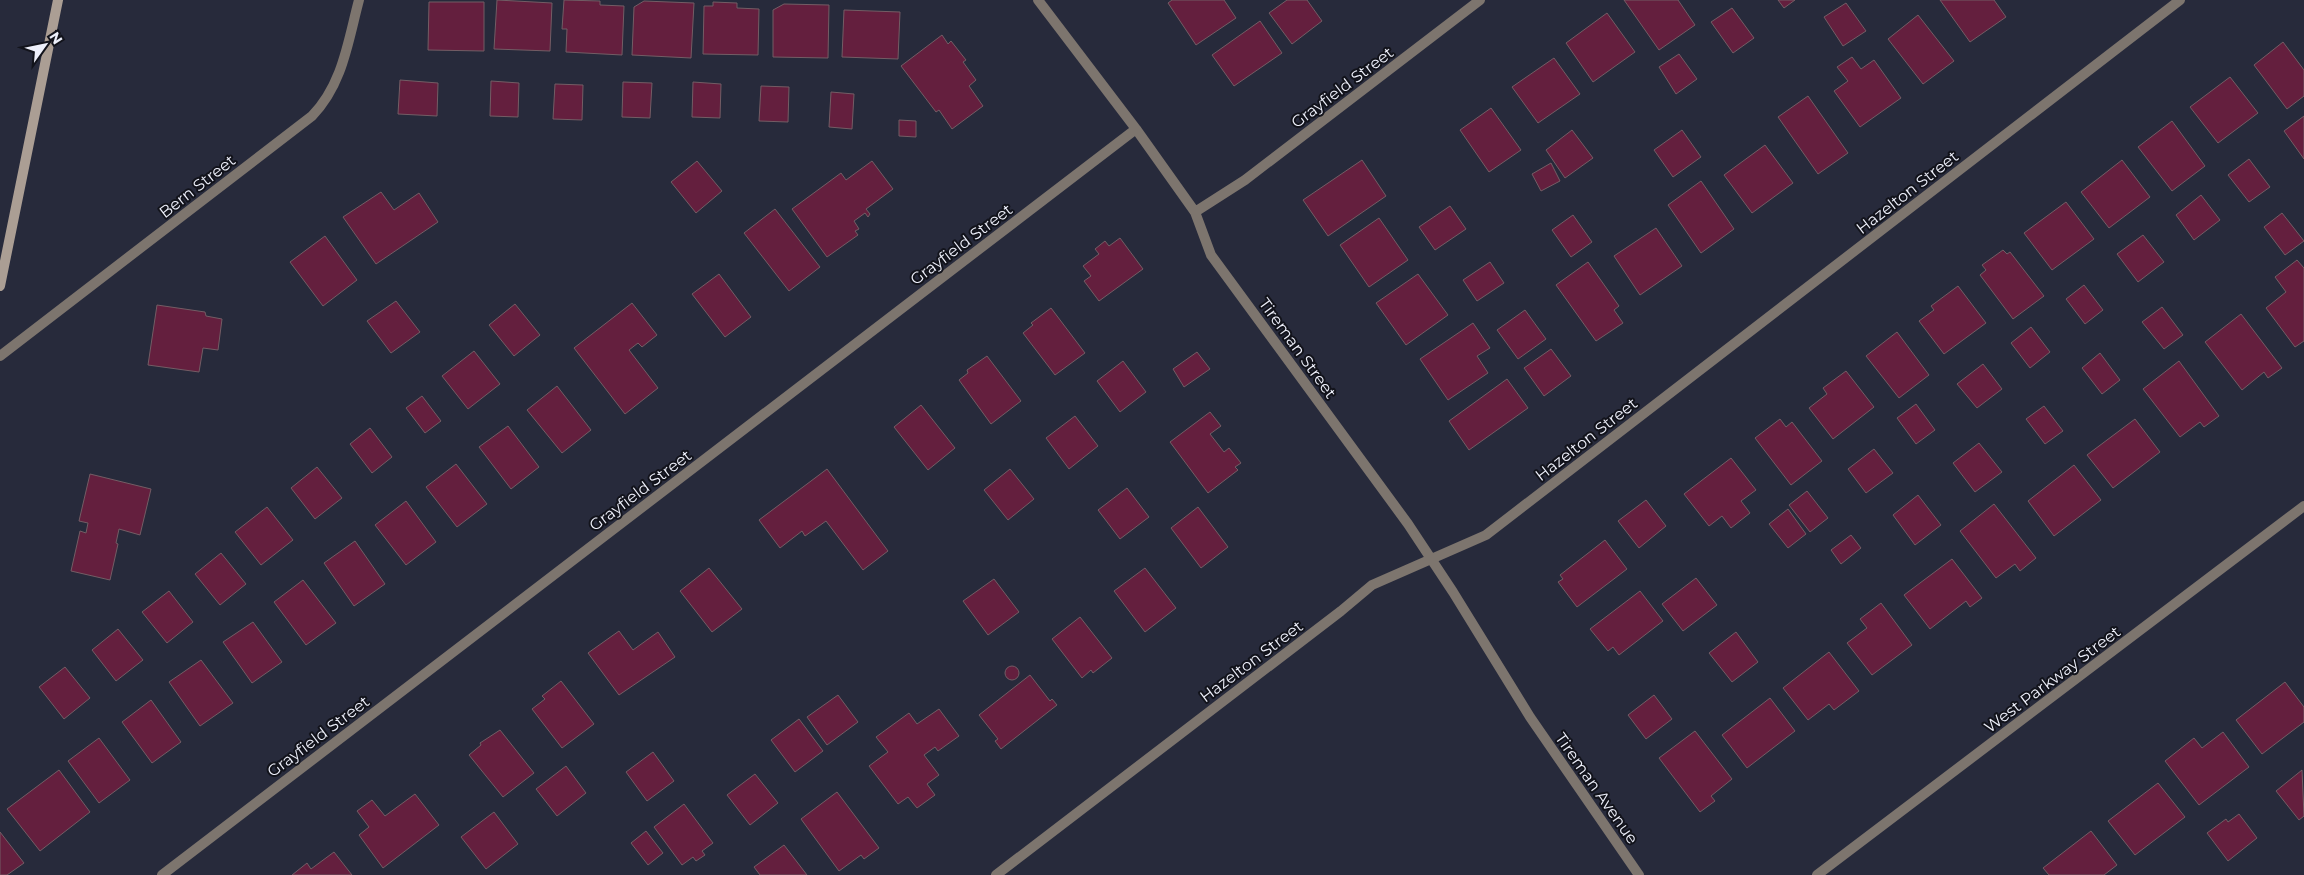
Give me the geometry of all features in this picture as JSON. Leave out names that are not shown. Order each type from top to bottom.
[{"type":"street","points":[[0,286],[58,0]]},
{"type":"street","name":"Bern Street","points":[[0,356],[312,116],[322,105],[335,84],[359,0]]},
{"type":"street","name":"Tireman Street","points":[[1038,0],[1136,129],[1195,212],[1211,255],[1431,558],[1530,717]]},
{"type":"street","name":"Grayfield Street","points":[[1195,212],[1245,180],[1480,0]]},
{"type":"street","name":"Hazelton Street","points":[[996,875],[1341,611],[1372,584],[1486,535],[2180,0]]},
{"type":"street","name":"Grayfield Street","points":[[162,875],[1136,129]]},
{"type":"street","name":"West Parkway Street","points":[[1817,875],[2304,506]]},
{"type":"street","name":"Tireman Avenue","points":[[1530,717],[1639,875]]},
{"type":"building","points":[[497,0],[552,3],[550,51],[494,49]]},
{"type":"building","points":[[564,0],[600,1],[600,5],[624,6],[622,55],[566,52],[567,29],[562,29]]},
{"type":"building","points":[[1172,0],[1224,0],[1236,18],[1196,45],[1168,3]]},
{"type":"building","points":[[1287,0],[1307,0],[1322,21],[1292,44],[1269,13]]},
{"type":"building","points":[[1624,0],[1678,0],[1695,25],[1659,50]]},
{"type":"building","points":[[1778,0],[1795,0],[1784,8]]},
{"type":"building","points":[[1940,0],[1994,0],[2006,17],[1970,42]]},
{"type":"building","points":[[644,1],[694,3],[691,58],[632,55],[634,7]]},
{"type":"building","points":[[429,2],[484,2],[484,51],[428,50]]},
{"type":"building","points":[[713,2],[737,3],[737,8],[759,9],[758,55],[703,54],[704,6],[713,6]]},
{"type":"building","points":[[1846,3],[1866,31],[1843,46],[1824,17]]},
{"type":"building","points":[[784,4],[829,5],[828,58],[773,57],[773,10]]},
{"type":"building","points":[[1732,8],[1754,38],[1733,53],[1711,22]]},
{"type":"building","points":[[844,10],[900,12],[898,59],[842,57]]},
{"type":"building","points":[[1607,13],[1635,52],[1593,82],[1566,43]]},
{"type":"building","points":[[1918,15],[1954,61],[1923,84],[1888,39]]},
{"type":"building","points":[[1260,21],[1282,53],[1234,86],[1212,55]]},
{"type":"building","points":[[942,35],[948,44],[951,41],[966,60],[963,62],[976,80],[969,86],[983,106],[952,129],[939,110],[936,112],[901,66]]},
{"type":"building","points":[[2283,42],[2304,70],[2304,96],[2287,109],[2254,65]]},
{"type":"building","points":[[1679,54],[1697,79],[1676,94],[1659,67]]},
{"type":"building","points":[[1852,57],[1861,69],[1874,60],[1901,98],[1860,127],[1834,91],[1848,81],[1837,67]]},
{"type":"building","points":[[1554,58],[1580,94],[1538,123],[1512,87]]},
{"type":"building","points":[[2230,77],[2258,113],[2218,143],[2190,107]]},
{"type":"building","points":[[400,80],[438,83],[437,116],[398,114]]},
{"type":"building","points":[[491,81],[519,83],[518,117],[490,116]]},
{"type":"building","points":[[623,82],[652,83],[650,118],[622,117]]},
{"type":"building","points":[[693,82],[721,84],[720,118],[692,117]]},
{"type":"building","points":[[555,84],[583,85],[582,120],[553,119]]},
{"type":"building","points":[[761,86],[789,87],[788,122],[759,121]]},
{"type":"building","points":[[831,92],[854,94],[852,129],[829,127]]},
{"type":"building","points":[[1808,96],[1848,153],[1818,174],[1778,117]]},
{"type":"building","points":[[1491,108],[1521,150],[1489,172],[1460,130]]},
{"type":"building","points":[[2304,116],[2304,159],[2284,131]]},
{"type":"building","points":[[899,120],[916,121],[916,137],[899,136]]},
{"type":"building","points":[[2172,121],[2205,166],[2172,191],[2138,147]]},
{"type":"building","points":[[1572,130],[1593,158],[1565,178],[1546,150]]},
{"type":"building","points":[[1682,130],[1701,157],[1673,177],[1654,150]]},
{"type":"building","points":[[1765,145],[1793,183],[1752,213],[1724,175]]},
{"type":"building","points":[[2249,159],[2270,187],[2249,202],[2228,175]]},
{"type":"building","points":[[1362,160],[1386,196],[1328,236],[1303,200]]},
{"type":"building","points":[[2122,160],[2150,197],[2109,228],[2081,192]]},
{"type":"building","points":[[697,161],[722,191],[696,213],[671,182]]},
{"type":"building","points":[[872,161],[893,189],[866,209],[870,214],[868,217],[865,213],[854,221],[859,229],[855,231],[858,235],[827,257],[792,209],[841,173],[846,180]]},
{"type":"building","points":[[1551,163],[1560,181],[1541,191],[1532,174]]},
{"type":"building","points":[[1701,181],[1734,229],[1701,253],[1668,205]]},
{"type":"building","points":[[381,192],[394,210],[419,193],[438,222],[376,264],[343,217]]},
{"type":"building","points":[[2201,195],[2220,220],[2194,240],[2176,215]]},
{"type":"building","points":[[2066,202],[2094,239],[2052,270],[2024,233]]},
{"type":"building","points":[[1450,206],[1466,229],[1435,250],[1419,227]]},
{"type":"building","points":[[775,209],[820,267],[789,291],[744,233]]},
{"type":"building","points":[[2282,213],[2304,241],[2285,255],[2264,227]]},
{"type":"building","points":[[1573,215],[1592,242],[1571,257],[1552,230]]},
{"type":"building","points":[[1379,218],[1408,260],[1369,287],[1340,245]]},
{"type":"building","points":[[1656,228],[1682,266],[1640,295],[1614,256]]},
{"type":"building","points":[[2143,235],[2164,262],[2138,282],[2117,254]]},
{"type":"building","points":[[325,236],[357,280],[323,306],[290,262]]},
{"type":"building","points":[[1120,238],[1143,269],[1099,301],[1084,281],[1091,276],[1083,266],[1099,254],[1095,249],[1105,241],[1109,246]]},
{"type":"building","points":[[2003,250],[2007,254],[2010,252],[2044,296],[2013,319],[1980,275],[1986,270],[1982,265]]},
{"type":"building","points":[[2297,260],[2304,268],[2304,341],[2295,347],[2266,308],[2286,292],[2275,277]]},
{"type":"building","points":[[1490,262],[1504,283],[1477,301],[1463,280]]},
{"type":"building","points":[[1588,262],[1619,306],[1614,310],[1623,323],[1596,341],[1556,285]]},
{"type":"building","points":[[719,274],[751,317],[725,337],[692,294]]},
{"type":"building","points":[[1418,274],[1448,315],[1406,345],[1376,303]]},
{"type":"building","points":[[2084,285],[2103,310],[2085,324],[2066,299]]},
{"type":"building","points":[[1958,286],[1986,323],[1944,354],[1919,321],[1934,310],[1931,306]]},
{"type":"building","points":[[396,301],[420,332],[391,353],[367,321]]},
{"type":"building","points":[[632,303],[657,335],[642,347],[638,343],[629,350],[658,388],[625,414],[574,348]]},
{"type":"building","points":[[515,304],[540,335],[514,356],[489,325]]},
{"type":"building","points":[[157,305],[205,312],[206,316],[222,319],[218,350],[203,348],[199,372],[148,365]]},
{"type":"building","points":[[2162,307],[2183,335],[2164,349],[2142,322]]},
{"type":"building","points":[[1051,308],[1085,353],[1055,375],[1023,333],[1033,325],[1031,323]]},
{"type":"building","points":[[1525,310],[1546,339],[1518,359],[1497,330]]},
{"type":"building","points":[[2241,314],[2282,368],[2268,378],[2264,372],[2242,390],[2205,342]]},
{"type":"building","points":[[1473,323],[1490,348],[1477,356],[1488,373],[1448,400],[1420,359]]},
{"type":"building","points":[[2031,327],[2050,352],[2030,368],[2011,343]]},
{"type":"building","points":[[1897,332],[1929,375],[1899,398],[1866,356]]},
{"type":"building","points":[[1551,349],[1571,376],[1544,396],[1524,368]]},
{"type":"building","points":[[474,351],[500,384],[468,409],[442,376]]},
{"type":"building","points":[[1197,352],[1210,369],[1184,387],[1173,369]]},
{"type":"building","points":[[2100,353],[2120,380],[2102,394],[2082,368]]},
{"type":"building","points":[[987,356],[1021,401],[991,424],[959,380],[968,373],[967,370]]},
{"type":"building","points":[[1123,361],[1146,392],[1120,412],[1097,381]]},
{"type":"building","points":[[2179,361],[2219,416],[2204,427],[2200,422],[2180,437],[2143,389]]},
{"type":"building","points":[[1983,364],[2002,389],[1977,408],[1957,384]]},
{"type":"building","points":[[1846,371],[1874,407],[1833,439],[1809,408],[1827,394],[1823,388]]},
{"type":"building","points":[[1507,379],[1528,408],[1469,450],[1449,421]]},
{"type":"building","points":[[557,386],[591,430],[562,453],[527,410]]},
{"type":"building","points":[[422,396],[441,421],[425,433],[406,408]]},
{"type":"building","points":[[1916,404],[1935,430],[1916,444],[1897,418]]},
{"type":"building","points":[[921,405],[955,448],[928,470],[894,427]]},
{"type":"building","points":[[2044,406],[2063,431],[2045,444],[2026,419]]},
{"type":"building","points":[[1210,412],[1221,426],[1210,434],[1224,452],[1229,448],[1241,463],[1235,467],[1238,470],[1208,493],[1170,442]]},
{"type":"building","points":[[1075,416],[1098,446],[1069,469],[1046,438]]},
{"type":"building","points":[[1780,419],[1786,427],[1792,422],[1822,461],[1791,485],[1755,438]]},
{"type":"building","points":[[2135,419],[2160,452],[2113,488],[2087,455]]},
{"type":"building","points":[[508,426],[539,467],[511,489],[479,447]]},
{"type":"building","points":[[370,428],[392,457],[372,473],[350,444]]},
{"type":"building","points":[[1979,443],[2002,472],[1975,492],[1953,463]]},
{"type":"building","points":[[1874,449],[1893,473],[1866,493],[1848,469]]},
{"type":"building","points":[[1731,458],[1756,490],[1741,501],[1750,513],[1731,528],[1722,516],[1709,526],[1684,494]]},
{"type":"building","points":[[456,464],[487,504],[457,527],[426,487]]},
{"type":"building","points":[[2074,465],[2101,500],[2054,536],[2028,501]]},
{"type":"building","points":[[317,467],[342,498],[315,519],[291,488]]},
{"type":"building","points":[[827,469],[888,551],[863,570],[826,521],[805,536],[802,531],[780,548],[759,520]]},
{"type":"building","points":[[1010,469],[1034,499],[1008,520],[984,490]]},
{"type":"building","points":[[90,474],[151,489],[140,535],[119,529],[116,543],[118,544],[110,580],[71,571],[80,531],[86,533],[88,523],[79,521]]},
{"type":"building","points":[[1127,488],[1149,517],[1120,539],[1098,510]]},
{"type":"building","points":[[1807,491],[1828,518],[1810,532],[1789,505]]},
{"type":"building","points":[[1918,495],[1941,525],[1915,545],[1893,515]]},
{"type":"building","points":[[1646,500],[1666,526],[1639,548],[1618,521]]},
{"type":"building","points":[[406,501],[436,542],[406,565],[375,525]]},
{"type":"building","points":[[1994,504],[2036,558],[2020,571],[2015,564],[1996,578],[1960,531]]},
{"type":"building","points":[[267,507],[293,540],[261,565],[235,532]]},
{"type":"building","points":[[1198,507],[1228,547],[1201,568],[1171,528]]},
{"type":"building","points":[[1788,509],[1806,534],[1788,548],[1769,524]]},
{"type":"building","points":[[1851,535],[1861,548],[1841,564],[1831,550]]},
{"type":"building","points":[[1605,540],[1627,569],[1577,607],[1558,582],[1563,579],[1560,575]]},
{"type":"building","points":[[355,541],[385,584],[354,606],[324,563]]},
{"type":"building","points":[[221,553],[246,584],[220,605],[195,574]]},
{"type":"building","points":[[1952,559],[1982,598],[1970,607],[1966,601],[1930,629],[1904,595]]},
{"type":"building","points":[[709,568],[742,609],[712,632],[680,591]]},
{"type":"building","points":[[1145,568],[1176,608],[1145,632],[1114,591]]},
{"type":"building","points":[[1696,578],[1717,605],[1683,631],[1662,604]]},
{"type":"building","points":[[994,579],[1019,612],[988,635],[963,601]]},
{"type":"building","points":[[303,580],[336,623],[306,645],[274,602]]},
{"type":"building","points":[[169,591],[193,622],[167,643],[142,612]]},
{"type":"building","points":[[1640,591],[1663,621],[1619,655],[1613,647],[1608,651],[1590,629]]},
{"type":"building","points":[[1881,603],[1912,645],[1872,675],[1847,643],[1867,628],[1860,619]]},
{"type":"building","points":[[1080,617],[1112,658],[1093,673],[1091,670],[1082,678],[1052,639]]},
{"type":"building","points":[[253,622],[282,662],[252,683],[223,642]]},
{"type":"building","points":[[118,629],[143,660],[116,681],[92,650]]},
{"type":"building","points":[[619,631],[633,650],[658,632],[675,657],[619,695],[588,653]]},
{"type":"building","points":[[1736,632],[1758,662],[1732,682],[1709,653]]},
{"type":"building","points":[[1829,652],[1859,691],[1834,710],[1829,704],[1808,720],[1783,688]]},
{"type":"building","points":[[201,660],[233,703],[200,726],[169,682]]},
{"type":"building","points":[[1012,666],[1017,668],[1019,673],[1017,678],[1012,680],[1007,678],[1005,673],[1007,668]]},
{"type":"building","points":[[65,667],[90,698],[64,719],[39,687]]},
{"type":"building","points":[[1030,675],[1050,701],[1052,699],[1057,705],[1001,749],[995,741],[998,739],[979,715]]},
{"type":"building","points":[[561,681],[594,724],[562,748],[532,709],[545,699],[542,696]]},
{"type":"building","points":[[2285,682],[2304,707],[2304,722],[2262,754],[2236,720]]},
{"type":"building","points":[[838,695],[858,722],[827,745],[807,717]]},
{"type":"building","points":[[1654,695],[1672,719],[1646,739],[1628,715]]},
{"type":"building","points":[[1770,698],[1795,731],[1747,768],[1722,735]]},
{"type":"building","points":[[151,700],[181,742],[152,763],[122,722]]},
{"type":"building","points":[[939,709],[959,736],[938,751],[935,747],[924,755],[939,775],[927,784],[935,795],[917,808],[908,797],[898,804],[869,766],[888,752],[876,737],[909,713],[917,724]]},
{"type":"building","points":[[799,719],[823,751],[795,772],[771,740]]},
{"type":"building","points":[[500,730],[534,773],[503,797],[469,755],[481,745],[480,743]]},
{"type":"building","points":[[1695,731],[1732,779],[1711,796],[1715,801],[1700,812],[1659,758]]},
{"type":"building","points":[[2223,732],[2249,767],[2199,805],[2165,761],[2194,738],[2202,748]]},
{"type":"building","points":[[99,738],[130,780],[99,803],[68,761]]},
{"type":"building","points":[[653,752],[674,781],[647,801],[626,772]]},
{"type":"building","points":[[566,766],[586,793],[557,816],[536,789]]},
{"type":"building","points":[[59,770],[90,812],[40,851],[7,809]]},
{"type":"building","points":[[2302,770],[2304,816],[2299,820],[2276,791]]},
{"type":"building","points":[[755,774],[778,803],[750,825],[727,795]]},
{"type":"building","points":[[2158,783],[2185,817],[2135,855],[2108,821]]},
{"type":"building","points":[[837,792],[879,848],[864,859],[861,855],[839,871],[801,819]]},
{"type":"building","points":[[415,794],[439,825],[383,868],[359,835],[369,827],[357,811],[372,800],[385,816]]},
{"type":"building","points":[[684,804],[713,843],[702,851],[705,855],[696,861],[693,857],[682,865],[654,827]]},
{"type":"building","points":[[494,812],[518,844],[486,869],[461,837]]},
{"type":"building","points":[[2239,814],[2257,838],[2228,861],[2207,833],[2226,819],[2228,822]]},
{"type":"building","points":[[646,831],[663,853],[648,865],[631,843]]},
{"type":"building","points":[[2091,831],[2117,865],[2104,875],[2049,875],[2043,868]]},
{"type":"building","points":[[0,832],[24,863],[7,875],[0,875]]},
{"type":"building","points":[[784,845],[807,875],[760,875],[754,867]]},
{"type":"building","points":[[334,852],[352,875],[292,875],[307,863],[311,869]]}]
